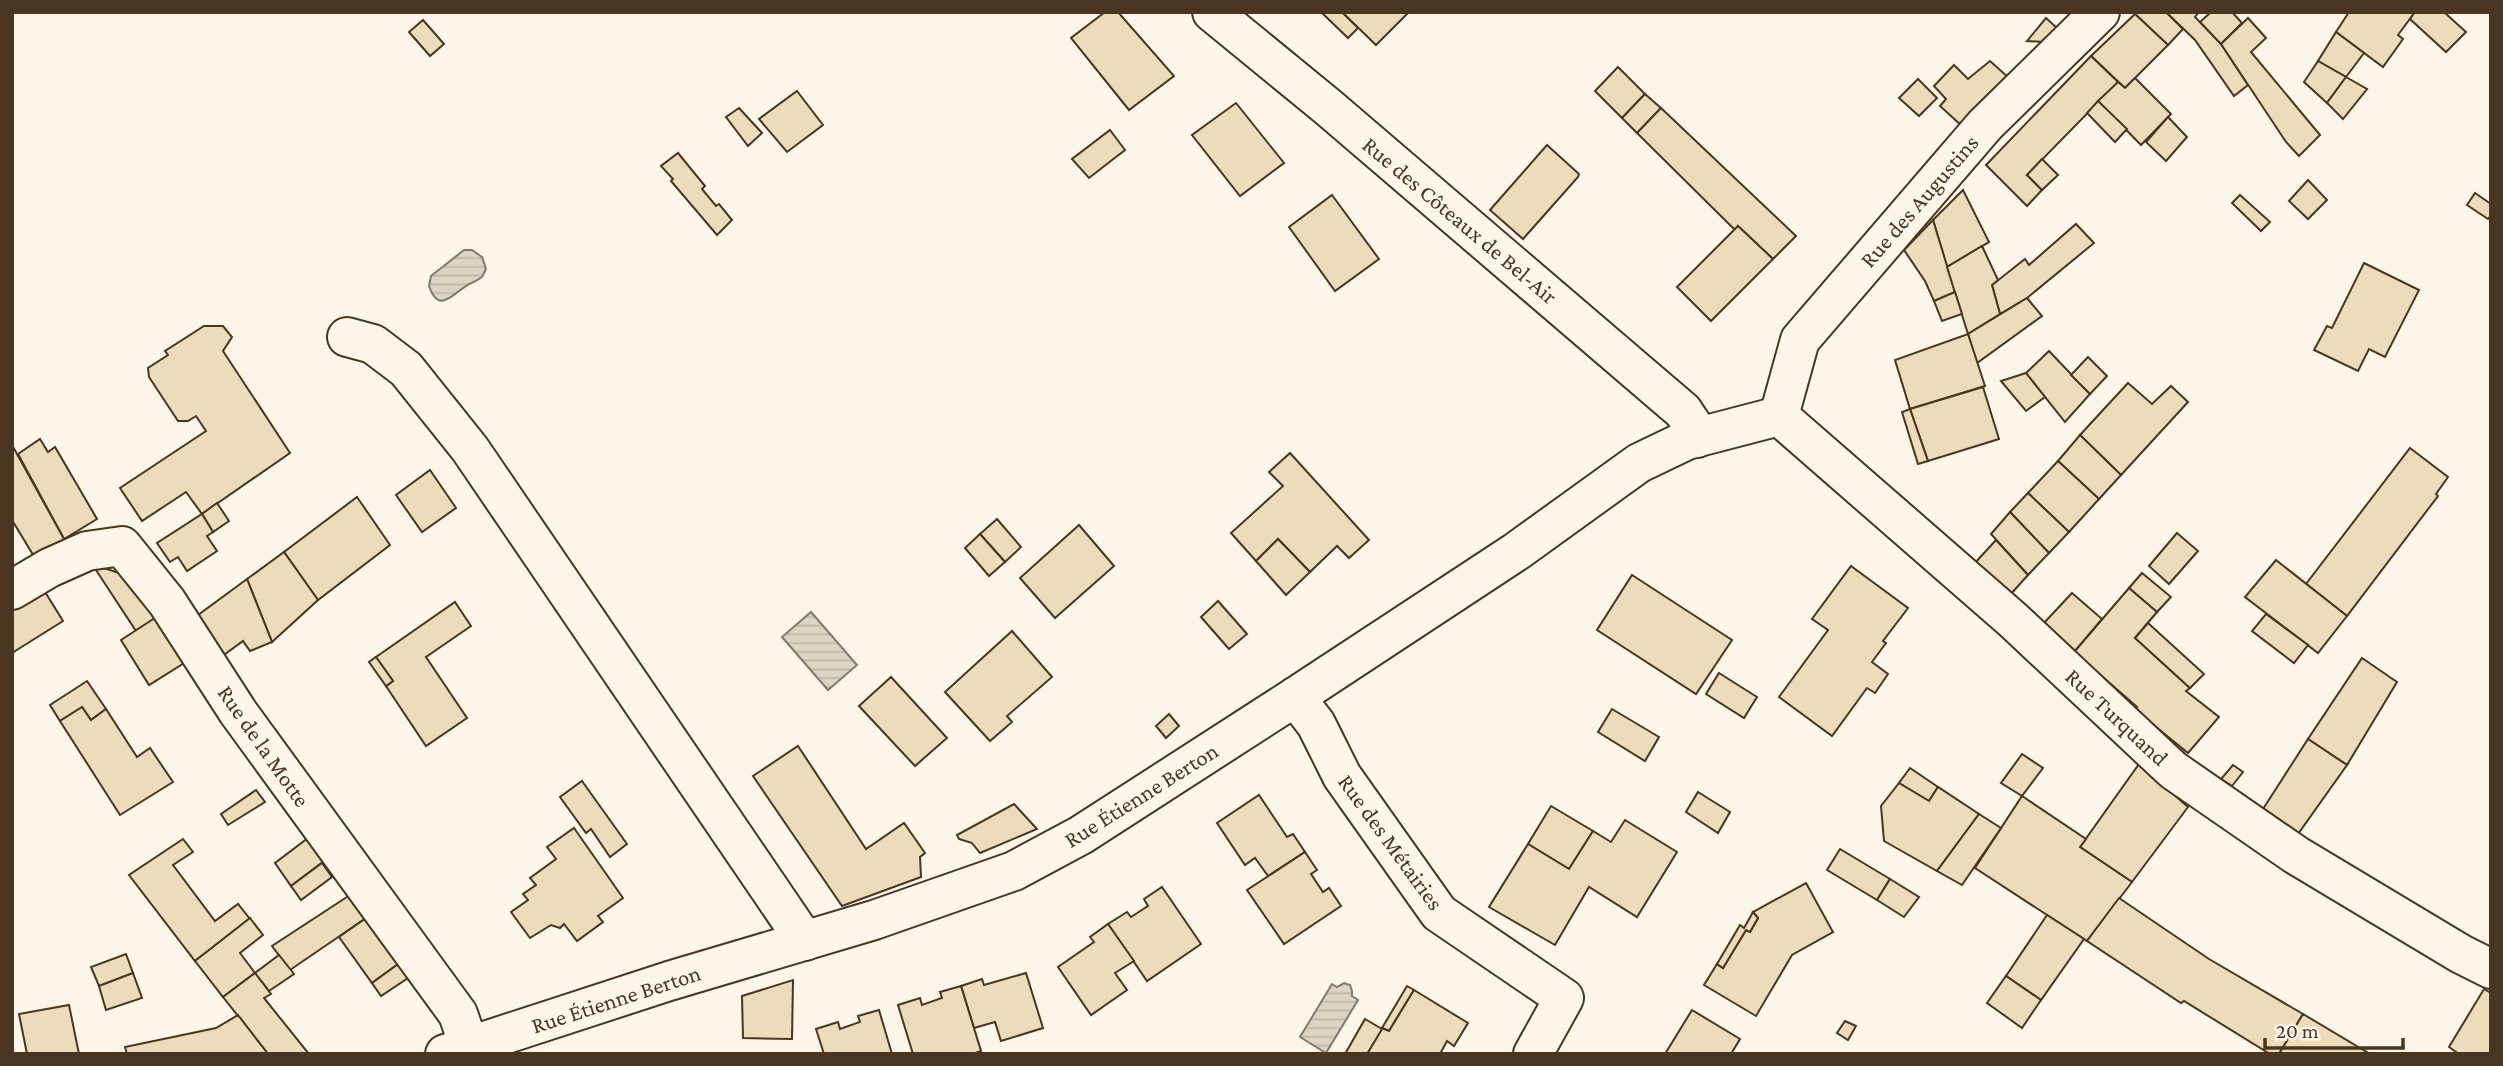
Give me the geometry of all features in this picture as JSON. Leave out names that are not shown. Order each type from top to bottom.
[{"type":"street","name":"Rue des Côteaux de Bel-Air","points":[[1212,12],[1328,107],[1673,402],[1688,419],[1697,438]]},
{"type":"street","name":"Rue des Augustins","points":[[1779,416],[1800,340],[1986,125],[2100,12]]},
{"type":"street","points":[[347,337],[373,345],[406,369],[470,449],[805,941]]},
{"type":"street","name":"Rue Étienne Berton","points":[[457,1050],[669,981],[874,920],[1014,871],[1081,835],[1295,696],[1517,551],[1639,463],[1687,440],[1779,416]]},
{"type":"street","name":"Rue Turquand","points":[[1779,416],[2013,620],[2173,770],[2296,855],[2491,969]]},
{"type":"street","name":"Rue de la Motte","points":[[12,590],[49,568],[87,551],[122,546],[167,602],[238,712],[458,1014],[457,1050]]},
{"type":"street","name":"Rue des Métairies","points":[[1295,696],[1316,724],[1342,776],[1439,913],[1564,998],[1533,1054]]},
{"type":"shaded area","points":[[464,250],[472,250],[482,257],[486,269],[482,277],[447,299],[437,299],[429,286],[431,276]]},
{"type":"shaded area","points":[[811,612],[857,665],[828,690],[782,637]]},
{"type":"shaded area","points":[[1344,983],[1350,985],[1352,996],[1358,1000],[1326,1053],[1300,1037],[1332,984],[1337,987]]},
{"type":"building","points":[[1105,12],[1118,12],[1174,76],[1129,110],[1071,38]]},
{"type":"building","points":[[1321,12],[1342,12],[1358,28],[1348,38]]},
{"type":"building","points":[[1342,12],[1409,12],[1376,45]]},
{"type":"building","points":[[2166,12],[2183,29],[2168,45],[2135,14]]},
{"type":"building","points":[[2166,12],[2199,12],[2195,17],[2221,44],[2248,85],[2234,96],[2195,40]]},
{"type":"building","points":[[2211,12],[2232,12],[2242,23],[2221,44],[2200,22]]},
{"type":"building","points":[[2349,12],[2415,12],[2398,35],[2403,39],[2383,67],[2336,32]]},
{"type":"building","points":[[2415,12],[2444,12],[2466,32],[2446,52],[2410,19]]},
{"type":"building","points":[[2135,14],[2168,45],[2125,88],[2091,56]]},
{"type":"building","points":[[2046,18],[2057,28],[2044,42],[2027,41]]},
{"type":"building","points":[[2248,18],[2266,38],[2251,52],[2320,135],[2299,156],[2286,142],[2221,44]]},
{"type":"building","points":[[423,20],[444,44],[430,56],[409,32]]},
{"type":"building","points":[[2336,32],[2364,53],[2346,77],[2318,61]]},
{"type":"building","points":[[2091,56],[2118,82],[2027,175],[2042,190],[2027,206],[1986,165]]},
{"type":"building","points":[[1990,61],[2009,78],[1962,126],[1940,106],[1946,99],[1934,86],[1954,65],[1968,79]]},
{"type":"building","points":[[2318,61],[2346,77],[2327,103],[2304,82]]},
{"type":"building","points":[[1618,67],[1645,94],[1622,118],[1595,91]]},
{"type":"building","points":[[2346,77],[2367,89],[2343,119],[2327,103]]},
{"type":"building","points":[[2135,78],[2171,114],[2141,145],[2098,101],[2118,82],[2125,88]]},
{"type":"building","points":[[1918,79],[1937,98],[1919,116],[1899,98]]},
{"type":"building","points":[[797,91],[823,125],[787,152],[759,119]]},
{"type":"building","points":[[1645,94],[1661,108],[1637,133],[1622,118]]},
{"type":"building","points":[[2098,101],[2127,129],[2115,142],[2087,113]]},
{"type":"building","points":[[1236,103],[1284,163],[1240,196],[1192,135]]},
{"type":"building","points":[[739,108],[762,133],[748,146],[726,117]]},
{"type":"building","points":[[1661,108],[1796,236],[1773,259],[1738,226],[1735,230],[1637,133]]},
{"type":"building","points":[[2168,117],[2187,137],[2166,161],[2146,142]]},
{"type":"building","points":[[1110,130],[1125,150],[1089,178],[1072,159]]},
{"type":"building","points":[[1547,145],[1579,174],[1523,239],[1490,210]]},
{"type":"building","points":[[678,153],[705,186],[702,189],[732,220],[717,235],[661,166]]},
{"type":"building","points":[[2042,159],[2058,175],[2042,190],[2027,175]]},
{"type":"building","points":[[2308,180],[2327,200],[2308,219],[2289,201]]},
{"type":"building","points":[[1963,190],[1989,242],[1947,267],[1933,220]]},
{"type":"building","points":[[2475,193],[2491,204],[2491,215],[2488,219],[2467,205]]},
{"type":"building","points":[[1332,195],[1379,259],[1335,291],[1289,227]]},
{"type":"building","points":[[2240,195],[2270,222],[2261,231],[2232,203]]},
{"type":"building","points":[[1933,220],[1955,292],[1934,301],[1925,281],[1904,250]]},
{"type":"building","points":[[2076,224],[2094,243],[2027,298],[2000,314],[1992,285],[2025,259],[2029,265]]},
{"type":"building","points":[[1738,226],[1773,259],[1711,321],[1677,287]]},
{"type":"building","points":[[1982,246],[1998,280],[1992,285],[2000,314],[1968,334],[1947,267]]},
{"type":"building","points":[[2364,263],[2419,290],[2385,357],[2369,349],[2358,371],[2314,350],[2327,326],[2332,328]]},
{"type":"building","points":[[1955,292],[1962,314],[1942,321],[1934,301]]},
{"type":"building","points":[[2027,298],[2042,316],[1977,363],[1968,334]]},
{"type":"building","points":[[204,326],[223,326],[232,337],[223,351],[290,453],[202,514],[186,492],[142,521],[120,488],[206,431],[196,416],[188,421],[178,421],[149,377],[148,368],[168,355],[165,351]]},
{"type":"building","points":[[1968,334],[1985,386],[1910,409],[1895,360]]},
{"type":"building","points":[[2049,351],[2090,394],[2065,422],[2026,373]]},
{"type":"building","points":[[2088,357],[2107,376],[2090,394],[2071,375]]},
{"type":"building","points":[[2026,373],[2045,397],[2026,411],[2001,381]]},
{"type":"building","points":[[2128,383],[2152,404],[2171,386],[2188,402],[2121,475],[2080,435]]},
{"type":"building","points":[[1983,387],[1999,439],[1928,461],[1910,409]]},
{"type":"building","points":[[1910,409],[1928,461],[1918,464],[1902,412]]},
{"type":"building","points":[[2080,435],[2121,475],[2099,499],[2058,461]]},
{"type":"building","points":[[40,439],[48,452],[55,447],[97,519],[64,539],[18,454]]},
{"type":"building","points":[[12,445],[64,539],[35,558],[12,520]]},
{"type":"building","points":[[2410,448],[2448,477],[2436,494],[2438,496],[2347,616],[2306,584]]},
{"type":"building","points":[[1290,453],[1369,540],[1349,558],[1337,546],[1310,572],[1278,539],[1256,561],[1231,533],[1283,486],[1269,472]]},
{"type":"building","points":[[2058,461],[2099,499],[2069,532],[2028,493]]},
{"type":"building","points":[[430,470],[456,508],[422,532],[396,495]]},
{"type":"building","points":[[2028,493],[2069,532],[2049,553],[2010,512]]},
{"type":"building","points":[[357,497],[390,545],[318,600],[284,552]]},
{"type":"building","points":[[217,503],[229,521],[213,532],[202,514]]},
{"type":"building","points":[[2010,512],[2049,553],[2028,575],[1991,534]]},
{"type":"building","points":[[202,514],[213,532],[207,536],[217,551],[187,571],[178,557],[170,562],[157,543]]},
{"type":"building","points":[[997,519],[1021,547],[1005,562],[980,534]]},
{"type":"building","points":[[1079,525],[1114,566],[1055,618],[1020,578]]},
{"type":"building","points":[[2177,533],[2198,551],[2169,584],[2149,566]]},
{"type":"building","points":[[980,534],[1005,562],[989,576],[965,548]]},
{"type":"building","points":[[1278,539],[1310,572],[1286,595],[1256,561]]},
{"type":"building","points":[[1996,540],[2028,575],[2010,595],[1974,564]]},
{"type":"building","points":[[284,552],[318,600],[272,642],[247,579]]},
{"type":"building","points":[[2276,560],[2347,616],[2318,653],[2245,597]]},
{"type":"building","points":[[1851,566],[1908,608],[1883,641],[1886,643],[1872,662],[1888,674],[1875,693],[1867,688],[1832,736],[1779,697],[1828,630],[1812,619]]},
{"type":"building","points":[[94,567],[131,577],[158,616],[136,631]]},
{"type":"building","points":[[2142,573],[2171,597],[2157,612],[2129,588]]},
{"type":"building","points":[[1632,575],[1732,640],[1696,694],[1597,630]]},
{"type":"building","points":[[247,579],[272,642],[250,651],[243,641],[221,657],[194,618]]},
{"type":"building","points":[[42,587],[63,621],[12,653],[12,606]]},
{"type":"building","points":[[2129,588],[2157,612],[2135,638],[2190,688],[2186,691],[2219,717],[2188,753],[2134,709],[2137,707],[2074,652]]},
{"type":"building","points":[[2072,593],[2102,619],[2074,652],[2043,624]]},
{"type":"building","points":[[1218,601],[1247,634],[1229,649],[1201,617]]},
{"type":"building","points":[[455,602],[471,626],[426,657],[467,718],[426,746],[386,686],[393,681],[376,657]]},
{"type":"building","points":[[2266,614],[2308,645],[2294,663],[2252,631]]},
{"type":"building","points":[[158,616],[189,660],[149,685],[121,640]]},
{"type":"building","points":[[2148,623],[2204,674],[2190,688],[2135,638]]},
{"type":"building","points":[[1012,631],[1052,677],[1007,716],[1012,722],[990,741],[945,692]]},
{"type":"building","points":[[376,657],[393,681],[386,686],[369,662]]},
{"type":"building","points":[[2362,658],[2397,682],[2347,765],[2308,739]]},
{"type":"building","points":[[1719,673],[1757,697],[1744,718],[1706,694]]},
{"type":"building","points":[[891,677],[947,738],[915,766],[859,706]]},
{"type":"building","points":[[87,681],[106,709],[91,720],[82,707],[60,721],[50,705]]},
{"type":"building","points":[[82,707],[91,720],[106,709],[137,757],[150,748],[173,782],[120,815],[60,721]]},
{"type":"building","points":[[1612,709],[1659,737],[1645,761],[1598,732]]},
{"type":"building","points":[[1169,714],[1179,726],[1166,738],[1156,726]]},
{"type":"building","points":[[2308,739],[2347,765],[2298,834],[2263,809]]},
{"type":"building","points":[[798,746],[866,849],[904,823],[925,853],[920,857],[921,877],[842,906],[753,776]]},
{"type":"building","points":[[2022,754],[2043,768],[2022,796],[2001,783]]},
{"type":"building","points":[[2139,764],[2188,807],[2132,882],[2080,847]]},
{"type":"building","points":[[2233,765],[2243,772],[2232,786],[2221,779]]},
{"type":"building","points":[[1910,768],[1938,787],[1929,801],[1899,783]]},
{"type":"building","points":[[582,781],[627,844],[610,857],[591,829],[586,833],[560,797]]},
{"type":"building","points":[[1899,783],[1929,801],[1938,787],[1979,814],[1937,871],[1884,841],[1881,806]]},
{"type":"building","points":[[256,790],[265,802],[228,825],[221,814]]},
{"type":"building","points":[[1698,792],[1730,812],[1718,833],[1686,812]]},
{"type":"building","points":[[1259,795],[1287,837],[1293,834],[1305,852],[1268,876],[1255,858],[1245,865],[1217,823]]},
{"type":"building","points":[[2022,796],[2086,839],[2080,847],[2132,882],[2087,941],[1975,868]]},
{"type":"building","points":[[1014,804],[1037,829],[980,853],[972,843],[959,839],[957,835]]},
{"type":"building","points":[[1551,806],[1593,831],[1569,869],[1528,844]]},
{"type":"building","points":[[1979,814],[2001,828],[1962,885],[1937,871]]},
{"type":"building","points":[[1625,820],[1677,852],[1637,917],[1589,887],[1555,945],[1489,907],[1528,844],[1569,869],[1593,831],[1611,842]]},
{"type":"building","points":[[574,828],[623,898],[598,916],[603,922],[577,941],[564,924],[560,928],[551,925],[530,938],[511,912],[528,900],[523,894],[536,885],[530,878],[556,859],[547,847]]},
{"type":"building","points":[[312,835],[328,858],[291,886],[275,863]]},
{"type":"building","points":[[183,839],[193,852],[173,865],[215,921],[238,904],[250,919],[195,961],[129,875]]},
{"type":"building","points":[[1840,849],[1890,879],[1877,900],[1827,870]]},
{"type":"building","points":[[1305,852],[1317,870],[1311,874],[1323,892],[1329,888],[1341,906],[1284,944],[1247,890]]},
{"type":"building","points":[[322,863],[332,877],[301,900],[291,886]]},
{"type":"building","points":[[1890,879],[1919,897],[1904,917],[1877,900]]},
{"type":"building","points":[[1806,883],[1833,932],[1792,955],[1756,1016],[1704,985],[1717,964],[1723,968],[1746,930],[1750,932],[1758,918],[1753,912]]},
{"type":"building","points":[[1162,887],[1201,944],[1147,981],[1108,924],[1127,912],[1131,917],[1148,906],[1144,899]]},
{"type":"building","points":[[353,893],[369,916],[290,970],[272,946]]},
{"type":"building","points":[[2119,898],[2209,959],[2303,1014],[2279,1054],[2270,1054],[2184,1001],[2181,1003],[2087,941]]},
{"type":"building","points":[[1753,912],[1758,918],[1750,932],[1746,930],[1723,968],[1717,964],[1740,925],[1744,928]]},
{"type":"building","points":[[2047,915],[2084,939],[2041,1000],[2006,976]]},
{"type":"building","points":[[369,916],[401,962],[372,983],[339,937]]},
{"type":"building","points":[[250,918],[263,935],[240,953],[255,973],[223,997],[195,961]]},
{"type":"building","points":[[1108,924],[1134,961],[1115,973],[1127,990],[1091,1015],[1058,967],[1094,942],[1090,937]]},
{"type":"building","points":[[126,954],[133,973],[99,986],[91,967]]},
{"type":"building","points":[[279,955],[294,974],[269,991],[255,973]]},
{"type":"building","points":[[401,962],[411,976],[381,996],[372,983]]},
{"type":"building","points":[[133,973],[142,998],[106,1010],[99,986]]},
{"type":"building","points":[[255,973],[271,994],[264,998],[309,1054],[268,1054],[223,997]]},
{"type":"building","points":[[1026,973],[1043,1028],[1001,1041],[995,1022],[974,1028],[961,986],[982,979],[984,985]]},
{"type":"building","points":[[2006,976],[2041,1000],[2022,1028],[1987,1003]]},
{"type":"building","points":[[793,980],[792,1039],[743,1038],[742,996]]},
{"type":"building","points":[[961,986],[981,1051],[973,1054],[913,1054],[898,1005],[920,998],[922,1005],[942,998],[940,992]]},
{"type":"building","points":[[1407,986],[1414,990],[1389,1031],[1382,1028]]},
{"type":"building","points":[[2484,989],[2491,993],[2491,1054],[2459,1054],[2449,1047]]},
{"type":"building","points":[[1414,990],[1468,1023],[1454,1046],[1447,1041],[1440,1054],[1367,1054],[1382,1028],[1389,1031]]},
{"type":"building","points":[[69,1005],[79,1054],[27,1054],[19,1014]]},
{"type":"building","points":[[879,1010],[892,1054],[824,1054],[816,1029],[838,1022],[840,1029],[860,1022],[858,1016]]},
{"type":"building","points":[[1692,1010],[1740,1039],[1731,1054],[1665,1054]]},
{"type":"building","points":[[2303,1014],[2370,1054],[2279,1054]]},
{"type":"building","points":[[238,1015],[268,1054],[127,1054],[125,1047],[216,1028]]},
{"type":"building","points":[[1365,1019],[1382,1029],[1367,1054],[1345,1054]]},
{"type":"building","points":[[1845,1021],[1856,1026],[1848,1040],[1837,1033]]}]
